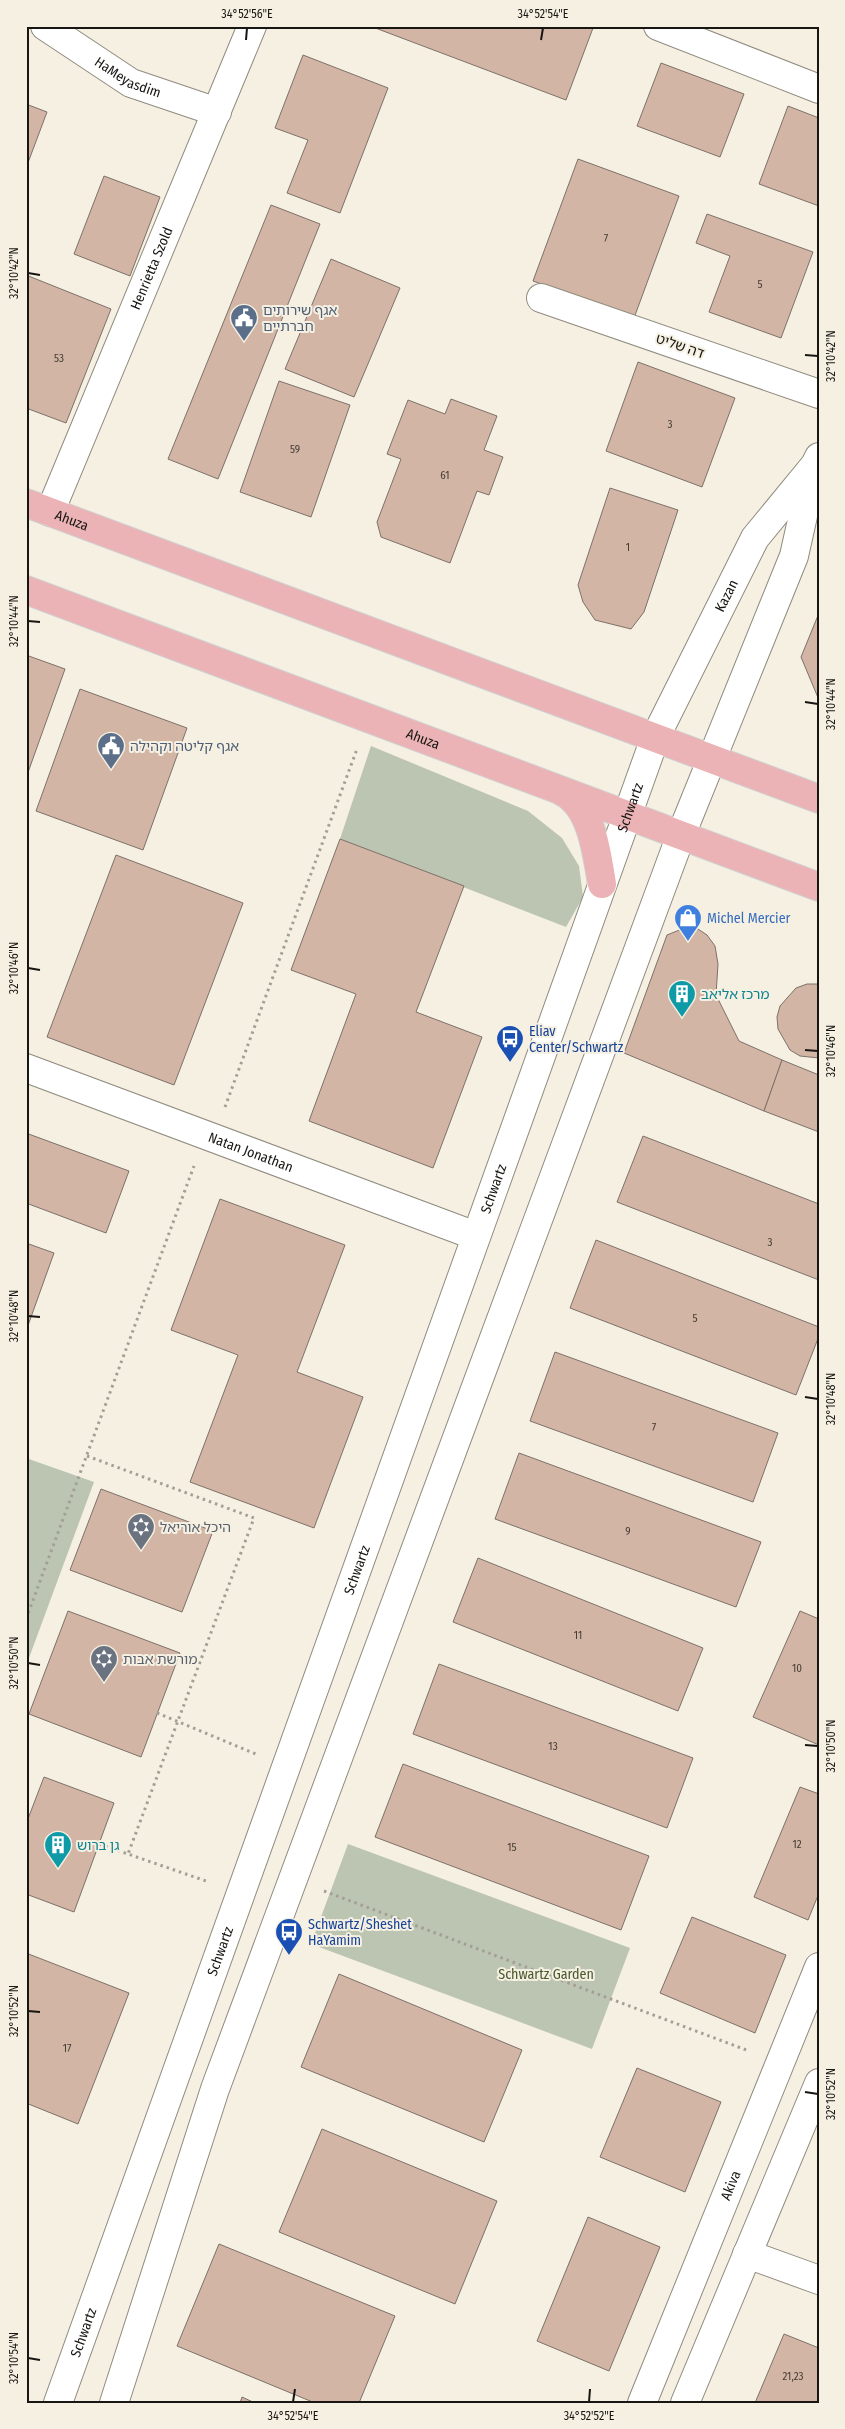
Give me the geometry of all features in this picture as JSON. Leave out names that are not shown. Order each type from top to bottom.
[{"type":"main road","name":"Ahuza","points":[[38,507],[819,799]]},
{"type":"main road","name":"Ahuza","points":[[26,590],[819,887]]},
{"type":"main road","points":[[553,787],[573,798],[588,824],[602,884]]},
{"type":"street","name":"HaMeyasdim","points":[[46,26],[131,83],[217,112]]},
{"type":"street","name":"Henrietta Szold","points":[[38,507],[217,112],[252,26]]},
{"type":"street","points":[[658,26],[819,89]]},
{"type":"street","name":"דה שליט","points":[[541,298],[819,394]]},
{"type":"street","name":"Kazan","points":[[655,738],[755,538],[817,461]]},
{"type":"street","name":"Kazan","points":[[713,759],[794,556],[817,461]]},
{"type":"street","name":"Schwartz","points":[[58,2403],[655,738]]},
{"type":"street","points":[[114,2403],[215,2089],[681,835],[713,759]]},
{"type":"street","name":"Natan Jonathan","points":[[26,1068],[476,1236]]},
{"type":"street","name":"Akiva","points":[[642,2403],[819,1967]]},
{"type":"street","points":[[685,2403],[819,2083]]},
{"type":"street","points":[[747,2254],[819,2280]]},
{"type":"path","points":[[26,1619],[86,1456],[368,718]]},
{"type":"path","points":[[86,1456],[254,1518],[128,1854]]},
{"type":"path","points":[[157,1714],[287,1766]]},
{"type":"path","points":[[99,1844],[242,1893]]},
{"type":"path","points":[[293,1879],[780,2063]]},
{"type":"green space","points":[[371,746],[528,811],[562,838],[579,866],[583,897],[566,927],[340,839]]},
{"type":"green space","points":[[26,1458],[94,1482],[26,1666]]},
{"type":"green space","name":"Schwartz Garden","points":[[348,1844],[630,1948],[592,2049],[311,1944]]},
{"type":"building","points":[[370,26],[587,26],[593,28],[566,100]]},
{"type":"building","points":[[303,55],[388,88],[340,213],[287,193],[308,140],[275,128]]},
{"type":"building","points":[[661,63],[744,94],[720,157],[637,126]]},
{"type":"building","points":[[26,104],[47,112],[26,168]]},
{"type":"building","points":[[788,106],[819,118],[819,206],[759,184]]},
{"type":"building","points":[[578,159],[679,196],[634,318],[533,281]]},
{"type":"building","points":[[104,176],[160,197],[130,276],[74,254]]},
{"type":"building","name":"אגף שירותים חברתיים","points":[[271,205],[320,224],[218,479],[168,459]]},
{"type":"building","points":[[707,214],[813,252],[781,338],[709,312],[730,256],[696,243]]},
{"type":"building","points":[[331,259],[400,288],[354,397],[285,369]]},
{"type":"building","points":[[26,275],[111,309],[66,423],[26,408]]},
{"type":"building","points":[[638,362],[735,398],[702,487],[606,451]]},
{"type":"building","points":[[279,381],[350,405],[311,517],[240,492]]},
{"type":"building","points":[[451,399],[497,416],[484,450],[503,457],[489,495],[477,491],[450,563],[381,537],[377,522],[401,459],[387,454],[408,400],[445,414]]},
{"type":"building","points":[[610,488],[678,510],[644,612],[631,629],[595,620],[583,602],[578,585]]},
{"type":"building","points":[[819,613],[819,700],[801,657]]},
{"type":"building","points":[[26,655],[65,669],[26,778]]},
{"type":"building","name":"אגף קליטה וקהילה","points":[[80,689],[187,728],[143,850],[36,811]]},
{"type":"building","points":[[340,839],[464,886],[416,1012],[482,1037],[433,1168],[309,1121],[356,994],[291,970]]},
{"type":"building","points":[[116,855],[243,903],[174,1085],[47,1037]]},
{"type":"building","name":"מרכז אליאב","points":[[695,927],[707,935],[715,946],[718,964],[716,995],[739,1041],[782,1060],[764,1111],[624,1053],[667,935],[682,929]]},
{"type":"building","points":[[807,984],[819,984],[819,1058],[800,1056],[790,1050],[778,1029],[777,1017],[780,1006],[796,988]]},
{"type":"building","points":[[782,1060],[819,1075],[819,1132],[764,1111]]},
{"type":"building","points":[[26,1133],[129,1171],[106,1233],[26,1203]]},
{"type":"building","points":[[643,1136],[819,1204],[819,1280],[617,1202]]},
{"type":"building","points":[[220,1199],[345,1245],[297,1372],[363,1397],[314,1528],[190,1482],[238,1355],[171,1330]]},
{"type":"building","points":[[596,1240],[819,1327],[819,1336],[796,1395],[570,1308]]},
{"type":"building","points":[[26,1243],[54,1253],[26,1331]]},
{"type":"building","points":[[555,1352],[778,1433],[753,1502],[530,1421]]},
{"type":"building","points":[[519,1453],[761,1542],[736,1607],[495,1519]]},
{"type":"building","name":"היכל אוריאל","points":[[101,1489],[213,1531],[182,1612],[70,1570]]},
{"type":"building","points":[[478,1558],[703,1648],[678,1711],[453,1622]]},
{"type":"building","name":"מורשת אבות","points":[[68,1611],[180,1653],[141,1757],[29,1714]]},
{"type":"building","points":[[800,1611],[819,1619],[819,1745],[753,1717]]},
{"type":"building","points":[[439,1664],[693,1758],[667,1828],[413,1734]]},
{"type":"building","points":[[403,1764],[649,1856],[621,1930],[375,1837]]},
{"type":"building","name":"גן ברוש","points":[[44,1777],[114,1803],[74,1912],[26,1894],[26,1824]]},
{"type":"building","points":[[800,1787],[819,1794],[819,1893],[808,1920],[754,1897]]},
{"type":"building","points":[[692,1917],[786,1955],[755,2033],[660,1993]]},
{"type":"building","points":[[26,1953],[129,1993],[78,2124],[26,2103]]},
{"type":"building","points":[[339,1974],[522,2050],[484,2142],[301,2067]]},
{"type":"building","points":[[637,2068],[721,2102],[685,2192],[600,2157]]},
{"type":"building","points":[[322,2129],[497,2201],[455,2304],[279,2232]]},
{"type":"building","points":[[588,2217],[660,2247],[609,2371],[537,2341]]},
{"type":"building","points":[[219,2244],[395,2316],[359,2403],[315,2403],[177,2346]]},
{"type":"building","points":[[784,2334],[819,2348],[819,2403],[755,2403]]},
{"type":"building","points":[[242,2397],[255,2403],[240,2403]]},
{"type":"place","name":"אגף שירותים חברתיים","points":[[244,342]]},
{"type":"place","name":"אגף קליטה וקהילה","points":[[111,770]]},
{"type":"place","name":"Michel Mercier","points":[[688,942]]},
{"type":"place","name":"מרכז אליאב","points":[[682,1018]]},
{"type":"place","name":"Eliav Center/Schwartz","points":[[510,1063]]},
{"type":"place","name":"היכל אוריאל","points":[[141,1551]]},
{"type":"place","name":"מורשת אבות","points":[[104,1683]]},
{"type":"place","name":"גן ברוש","points":[[58,1869]]},
{"type":"place","name":"Schwartz/Sheshet HaYamim","points":[[289,1956]]}]
